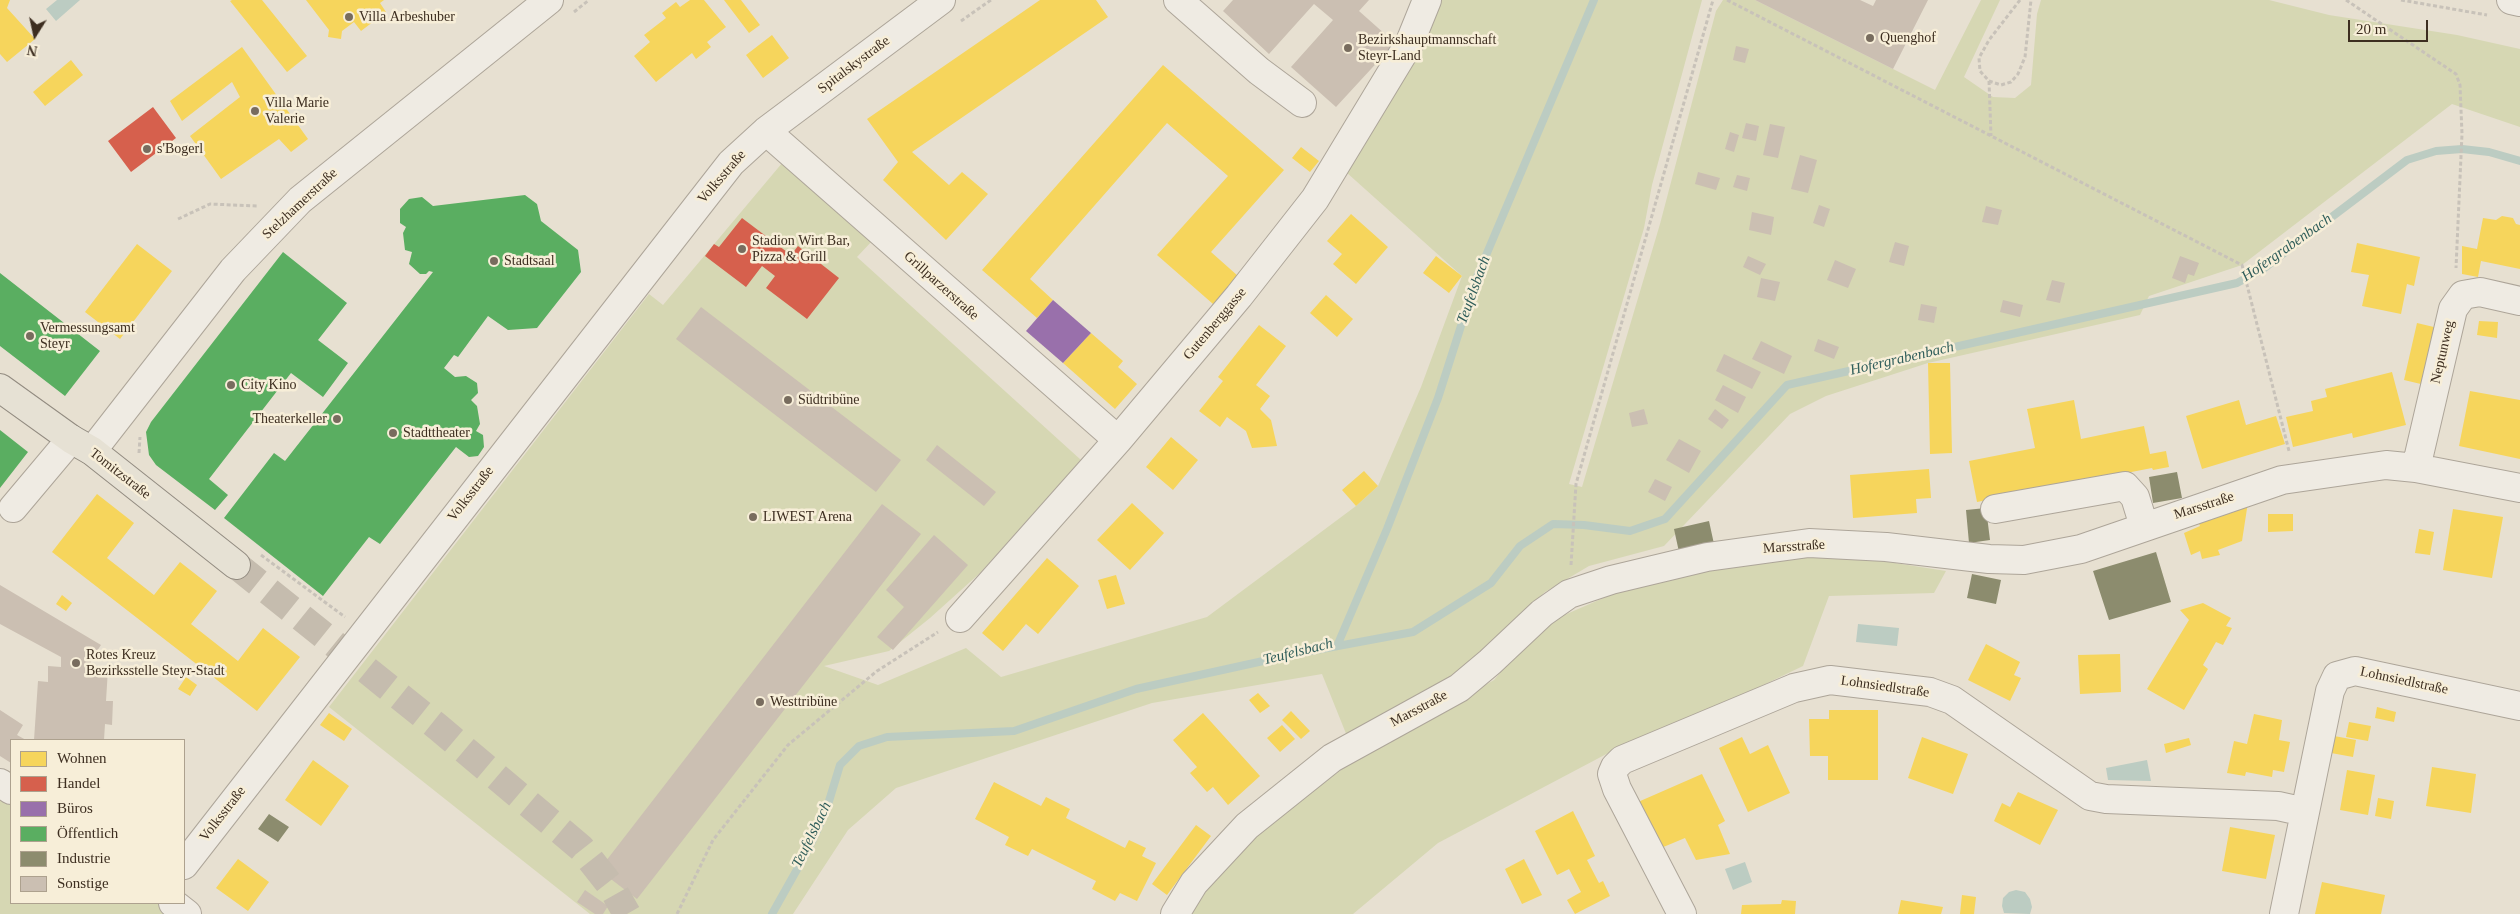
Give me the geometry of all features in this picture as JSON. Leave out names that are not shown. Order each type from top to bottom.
[{"type":"main road","name":"Tomitzstraße","points":[[0,388],[246,558]]},
{"type":"street","name":"Spitalskystraße","points":[[766,131],[941,0]]},
{"type":"street","points":[[1178,0],[1259,70],[1302,103]]},
{"type":"street","name":"Gutenberggasse","points":[[960,618],[1118,440],[1239,296],[1315,199],[1410,42],[1427,0]]},
{"type":"street","points":[[2502,8],[2520,2]]},
{"type":"street","name":"Stelzhamerstraße","points":[[13,508],[81,445],[233,270],[300,200],[343,164],[558,9]]},
{"type":"street","name":"Grillparzerstraße","points":[[766,131],[1118,440]]},
{"type":"street","name":"Volksstraße","points":[[185,864],[731,163],[766,131]]},
{"type":"street","points":[[2463,295],[2480,292],[2520,301]]},
{"type":"street","name":"Neptunweg","points":[[2416,468],[2453,309],[2463,295]]},
{"type":"street","name":"Marsstraße","points":[[1175,914],[1194,883],[1247,826],[1332,758],[1459,688],[1542,613],[1569,594],[1611,580],[1708,556],[1809,543],[1886,547],[1989,559],[2024,560],[2081,549],[2282,480],[2386,464],[2520,488]]},
{"type":"street","points":[[1995,510],[2126,486],[2135,497],[2144,526]]},
{"type":"street","name":"Lohnsiedlstraße","points":[[2284,914],[2330,691],[2337,676],[2355,671],[2520,706]]},
{"type":"street","name":"Lohnsiedlstraße","points":[[1682,914],[1617,789],[1612,774],[1614,767],[1622,760],[1794,688],[1830,680],[1930,692],[1952,700],[2090,796],[2106,799],[2278,806],[2305,812]]},
{"type":"street","points":[[174,904],[188,914]]},
{"type":"path","points":[[558,9],[590,0]]},
{"type":"path","points":[[956,24],[991,0]]},
{"type":"path","points":[[1572,536],[1576,484],[1713,0]]},
{"type":"path","points":[[1727,0],[2242,265],[2296,478]]},
{"type":"path","points":[[2020,0],[1989,40],[1979,58],[1980,71],[1989,81],[2001,84],[2012,82],[2018,74],[2025,57],[2031,0]]},
{"type":"path","points":[[2346,0],[2456,74],[2460,85],[2462,134],[2456,275],[2463,295]]},
{"type":"path","points":[[2402,0],[2502,8]]},
{"type":"path","points":[[1989,81],[1991,136]]},
{"type":"path","points":[[178,219],[210,204],[258,206],[277,223]]},
{"type":"path","points":[[140,458],[138,441],[142,432]]},
{"type":"path","points":[[246,558],[337,611]]},
{"type":"path","points":[[677,914],[713,840],[788,745],[877,671],[960,618]]},
{"type":"green space","points":[[1441,0],[1702,0],[1652,185],[1644,228],[1569,484],[1582,487],[1660,224],[1716,11],[1723,0],[1755,0],[1935,90],[1981,0],[2000,0],[1964,77],[1993,97],[2015,98],[2031,85],[2037,14],[2041,0],[2269,0],[2329,15],[2457,35],[2520,49],[2520,127],[2452,104],[2242,265],[2149,296],[2140,315],[1928,363],[1826,396],[1790,414],[1664,546],[1589,566],[1545,592],[1491,644],[1440,686],[1347,736],[1322,674],[1152,703],[896,788],[848,830],[793,914],[590,914],[329,707],[649,294],[663,305],[783,162],[873,240],[857,257],[1081,460],[980,573],[930,618],[889,651],[824,666],[878,685],[966,648],[1001,677],[1207,617],[1356,506],[1378,486],[1421,387],[1462,276],[1346,172]]},
{"type":"green space","points":[[1818,551],[1946,571],[1934,593],[1829,596],[1803,666],[1736,698],[1614,750],[1438,843],[1353,914],[1192,914],[1197,900],[1223,865],[1281,815],[1357,758],[1494,680],[1522,646],[1562,616],[1631,586],[1673,576]]},
{"type":"green space","points":[[0,797],[10,804],[10,904],[162,904],[177,914],[0,914]]},
{"type":"shaded area","points":[[57,0],[80,0],[56,21],[46,9]]},
{"type":"shaded area","points":[[1858,624],[1899,628],[1897,646],[1856,642]]},
{"type":"shaded area","points":[[2147,760],[2151,781],[2108,780],[2106,768]]},
{"type":"shaded area","points":[[1745,862],[1752,882],[1733,890],[1725,869]]},
{"type":"shaded area","points":[[2016,890],[2025,892],[2030,899],[2032,907],[2030,914],[2004,913],[2002,906],[2003,898],[2009,892]]},
{"type":"building: Wohnen","points":[[0,0],[10,0],[7,8],[35,39],[7,62],[0,54]]},
{"type":"building: Wohnen","points":[[262,0],[307,56],[287,72],[230,1]]},
{"type":"building: Wohnen","name":"Villa Arbeshuber","points":[[306,0],[384,0],[380,3],[386,12],[361,31],[354,22],[342,31],[341,39],[328,37],[329,30]]},
{"type":"building: Wohnen","points":[[690,0],[704,0],[726,27],[707,42],[711,47],[696,59],[692,53],[656,82],[634,56],[650,42],[644,35],[666,18],[662,13],[676,2],[680,7]]},
{"type":"building: Wohnen","points":[[724,0],[741,0],[760,25],[749,33]]},
{"type":"building: Wohnen","points":[[1040,0],[1096,0],[1108,17],[912,152],[949,185],[962,172],[988,194],[946,240],[883,180],[898,162],[867,119]]},
{"type":"building: Wohnen","points":[[772,35],[789,58],[763,78],[746,55]]},
{"type":"building: Wohnen","name":"Villa Marie Valerie","points":[[242,47],[308,139],[291,152],[279,139],[221,179],[190,136],[240,97],[232,82],[182,121],[170,101]]},
{"type":"building: Wohnen","points":[[71,60],[83,75],[45,106],[33,92]]},
{"type":"building: Wohnen","points":[[1163,65],[1284,170],[1211,252],[1238,276],[1213,304],[1157,255],[1228,176],[1167,123],[1030,279],[1053,300],[1037,318],[982,270]]},
{"type":"building: Wohnen","points":[[1301,147],[1319,161],[1310,172],[1292,158]]},
{"type":"building: Wohnen","points":[[1351,214],[1388,247],[1356,284],[1333,264],[1342,254],[1327,241]]},
{"type":"building: Wohnen","points":[[2502,216],[2513,218],[2516,224],[2520,225],[2520,269],[2481,261],[2478,277],[2462,274],[2462,246],[2477,249],[2483,218],[2496,220]]},
{"type":"building: Wohnen","points":[[2357,243],[2420,257],[2414,286],[2407,284],[2401,314],[2362,306],[2369,275],[2351,272]]},
{"type":"building: Wohnen","points":[[137,244],[172,271],[120,339],[85,312]]},
{"type":"building: Wohnen","points":[[1436,256],[1462,276],[1449,293],[1423,273]]},
{"type":"building: Wohnen","points":[[1326,295],[1353,319],[1337,337],[1310,313]]},
{"type":"building: Wohnen","points":[[2479,321],[2498,322],[2497,338],[2477,335]]},
{"type":"building: Wohnen","points":[[2417,323],[2438,328],[2425,385],[2404,380]]},
{"type":"building: Wohnen","points":[[1259,325],[1286,346],[1256,385],[1270,396],[1260,409],[1271,420],[1277,446],[1252,448],[1246,431],[1227,417],[1220,427],[1199,411],[1223,381],[1218,377]]},
{"type":"building: Wohnen","points":[[1091,333],[1123,361],[1118,367],[1137,384],[1115,409],[1063,363]]},
{"type":"building: Wohnen","points":[[1928,363],[1950,363],[1952,453],[1930,454]]},
{"type":"building: Wohnen","points":[[2392,372],[2406,425],[2353,438],[2352,433],[2293,447],[2286,417],[2313,411],[2311,401],[2327,397],[2325,389]]},
{"type":"building: Wohnen","points":[[2470,391],[2520,400],[2520,459],[2459,446]]},
{"type":"building: Wohnen","points":[[2074,400],[2081,439],[2144,426],[2150,454],[2166,451],[2169,467],[2153,470],[2152,468],[1977,502],[1969,461],[2035,448],[2027,409]]},
{"type":"building: Wohnen","points":[[2239,400],[2246,425],[2276,416],[2285,444],[2202,469],[2186,416]]},
{"type":"building: Wohnen","points":[[1171,437],[1198,460],[1173,490],[1146,467]]},
{"type":"building: Wohnen","points":[[1929,469],[1931,498],[1916,499],[1917,513],[1853,518],[1850,475]]},
{"type":"building: Wohnen","points":[[1364,471],[1378,486],[1356,506],[1342,490]]},
{"type":"building: Wohnen","points":[[97,494],[134,523],[107,558],[154,595],[180,562],[217,591],[191,624],[238,661],[263,628],[300,657],[257,711],[52,552]]},
{"type":"building: Wohnen","points":[[2248,502],[2242,541],[2218,550],[2220,555],[2202,559],[2200,551],[2191,555],[2184,533],[2200,526],[2196,517]]},
{"type":"building: Wohnen","points":[[1132,503],[1164,533],[1130,570],[1097,540]]},
{"type":"building: Wohnen","points":[[2453,509],[2503,517],[2492,578],[2443,570]]},
{"type":"building: Wohnen","points":[[2268,514],[2293,514],[2293,531],[2268,532]]},
{"type":"building: Wohnen","points":[[2419,529],[2434,532],[2430,555],[2415,553]]},
{"type":"building: Wohnen","points":[[1047,558],[1079,586],[1038,634],[1026,624],[1003,651],[982,633]]},
{"type":"building: Wohnen","points":[[1116,575],[1125,604],[1107,609],[1098,580]]},
{"type":"building: Wohnen","points":[[62,595],[72,603],[66,611],[56,604]]},
{"type":"building: Wohnen","points":[[2203,603],[2231,618],[2226,626],[2232,628],[2223,645],[2216,642],[2203,665],[2208,669],[2184,710],[2147,689],[2189,620],[2180,610]]},
{"type":"building: Wohnen","points":[[1986,644],[2020,662],[2014,675],[2021,678],[2010,701],[1968,680]]},
{"type":"building: Wohnen","points":[[2120,654],[2121,692],[2080,694],[2078,655]]},
{"type":"building: Wohnen","points":[[186,677],[197,685],[190,696],[178,689]]},
{"type":"building: Wohnen","points":[[1258,693],[1270,706],[1260,713],[1249,700]]},
{"type":"building: Wohnen","points":[[2377,707],[2396,712],[2394,722],[2375,718]]},
{"type":"building: Wohnen","points":[[1829,710],[1878,710],[1878,780],[1828,780],[1828,756],[1810,756],[1809,719],[1829,719]]},
{"type":"building: Wohnen","points":[[1291,711],[1310,731],[1301,739],[1282,720]]},
{"type":"building: Wohnen","points":[[329,713],[352,729],[344,741],[320,725]]},
{"type":"building: Wohnen","points":[[1203,713],[1260,776],[1228,805],[1213,787],[1207,792],[1190,773],[1197,767],[1173,740]]},
{"type":"building: Wohnen","points":[[2254,714],[2282,720],[2279,740],[2290,742],[2284,772],[2273,770],[2272,777],[2246,772],[2245,776],[2227,773],[2234,741],[2247,744]]},
{"type":"building: Wohnen","points":[[2349,722],[2371,726],[2368,741],[2346,737]]},
{"type":"building: Wohnen","points":[[1282,725],[1295,739],[1280,752],[1267,738]]},
{"type":"building: Wohnen","points":[[2334,736],[2356,740],[2353,757],[2331,753]]},
{"type":"building: Wohnen","points":[[1742,737],[1750,754],[1768,745],[1790,793],[1748,812],[1719,748]]},
{"type":"building: Wohnen","points":[[1922,737],[1968,754],[1953,794],[1908,778]]},
{"type":"building: Wohnen","points":[[2189,738],[2191,745],[2166,753],[2164,744]]},
{"type":"building: Wohnen","points":[[313,760],[349,786],[321,826],[285,800]]},
{"type":"building: Wohnen","points":[[2432,767],[2476,774],[2471,813],[2426,806]]},
{"type":"building: Wohnen","points":[[2347,770],[2375,775],[2368,815],[2340,810]]},
{"type":"building: Wohnen","points":[[1702,774],[1725,821],[1718,825],[1730,854],[1696,860],[1685,838],[1661,848],[1638,802]]},
{"type":"building: Wohnen","points":[[994,782],[1041,806],[1046,797],[1070,809],[1066,818],[1125,848],[1129,840],[1146,848],[1142,856],[1156,863],[1137,901],[1120,893],[1115,901],[1092,889],[1096,881],[1032,849],[1028,856],[1005,845],[1009,837],[975,819]]},
{"type":"building: Wohnen","points":[[2018,792],[2058,810],[2040,845],[1994,821],[2002,803],[2010,807]]},
{"type":"building: Wohnen","points":[[2378,798],[2394,801],[2391,819],[2375,816]]},
{"type":"building: Wohnen","points":[[1573,811],[1595,856],[1587,860],[1599,883],[1603,881],[1610,896],[1575,914],[1567,900],[1581,892],[1569,869],[1557,875],[1535,831]]},
{"type":"building: Wohnen","points":[[1196,825],[1211,836],[1167,895],[1152,884]]},
{"type":"building: Wohnen","points":[[2230,827],[2275,835],[2266,879],[2222,871]]},
{"type":"building: Wohnen","points":[[238,859],[269,882],[248,911],[216,888]]},
{"type":"building: Wohnen","points":[[1524,859],[1542,895],[1522,904],[1505,869]]},
{"type":"building: Wohnen","points":[[2322,882],[2385,895],[2381,914],[2315,914]]},
{"type":"building: Wohnen","points":[[1962,895],[1976,897],[1974,914],[1960,914]]},
{"type":"building: Wohnen","points":[[1782,900],[1796,901],[1795,914],[1741,914],[1742,905],[1781,904]]},
{"type":"building: Wohnen","points":[[1901,900],[1943,907],[1941,914],[1898,914]]},
{"type":"building: Handel","points":[[153,107],[176,138],[131,172],[108,141]]},
{"type":"building: Handel","points":[[742,218],[791,255],[798,246],[839,278],[807,319],[766,288],[775,276],[762,266],[746,287],[705,256],[714,244],[719,247]]},
{"type":"building: Büros","points":[[1053,300],[1091,333],[1063,363],[1026,331]]},
{"type":"building: Öffentlich","name":"Stadttheater","points":[[525,195],[537,204],[541,221],[578,250],[581,272],[537,328],[508,330],[488,316],[458,357],[454,355],[444,368],[455,377],[466,376],[477,383],[478,393],[471,400],[477,406],[480,424],[476,431],[483,435],[484,447],[478,456],[469,457],[456,447],[380,544],[369,537],[323,596],[224,518],[274,453],[285,461],[433,272],[429,271],[426,274],[420,274],[409,264],[412,252],[405,250],[403,233],[406,227],[400,223],[400,209],[409,199],[422,197],[433,206]]},
{"type":"building: Öffentlich","name":"City Kino","points":[[283,252],[347,303],[318,340],[348,363],[323,397],[291,373],[209,479],[228,495],[215,510],[156,465],[149,455],[146,432],[151,422]]},
{"type":"building: Öffentlich","points":[[0,273],[100,351],[65,396],[0,346]]},
{"type":"building: Öffentlich","points":[[0,430],[28,452],[0,488]]},
{"type":"building: Industrie","points":[[2177,472],[2182,498],[2153,503],[2149,477]]},
{"type":"building: Industrie","points":[[1986,508],[1990,540],[1969,543],[1966,510]]},
{"type":"building: Industrie","points":[[1709,521],[1714,544],[1679,552],[1674,529]]},
{"type":"building: Industrie","points":[[2156,552],[2171,602],[2109,620],[2093,571]]},
{"type":"building: Industrie","points":[[1972,574],[2001,580],[1996,604],[1967,598]]},
{"type":"building: Industrie","points":[[269,814],[289,827],[278,842],[258,829]]},
{"type":"building: Sonstige","name":"Bezirkshauptmannschaft Steyr-Land","points":[[1233,0],[1369,0],[1359,11],[1395,43],[1336,107],[1291,67],[1333,20],[1314,4],[1269,54],[1223,11]]},
{"type":"building: Sonstige","name":"Quenghof","points":[[1755,0],[1860,0],[1873,6],[1876,0],[1928,0],[1893,69]]},
{"type":"building: Sonstige","points":[[1736,46],[1749,49],[1745,63],[1733,60]]},
{"type":"building: Sonstige","points":[[1746,123],[1759,126],[1756,141],[1742,138]]},
{"type":"building: Sonstige","points":[[1770,124],[1785,127],[1778,158],[1763,155]]},
{"type":"building: Sonstige","points":[[1730,132],[1739,135],[1734,152],[1725,149]]},
{"type":"building: Sonstige","points":[[1800,155],[1817,160],[1808,193],[1791,189]]},
{"type":"building: Sonstige","points":[[1698,172],[1720,178],[1716,190],[1695,184]]},
{"type":"building: Sonstige","points":[[1737,175],[1750,178],[1747,191],[1733,187]]},
{"type":"building: Sonstige","points":[[1819,205],[1830,209],[1824,227],[1813,223]]},
{"type":"building: Sonstige","points":[[1986,206],[2002,210],[1998,225],[1982,222]]},
{"type":"building: Sonstige","points":[[1752,212],[1774,217],[1771,235],[1749,230]]},
{"type":"building: Sonstige","points":[[1895,242],[1909,246],[1904,266],[1889,262]]},
{"type":"building: Sonstige","points":[[1748,256],[1766,264],[1760,275],[1743,267]]},
{"type":"building: Sonstige","points":[[2180,256],[2199,263],[2194,276],[2188,274],[2185,283],[2172,278]]},
{"type":"building: Sonstige","points":[[1835,260],[1856,269],[1848,288],[1827,280]]},
{"type":"building: Sonstige","points":[[1761,278],[1780,282],[1775,301],[1757,297]]},
{"type":"building: Sonstige","points":[[2052,280],[2065,283],[2060,303],[2046,300]]},
{"type":"building: Sonstige","points":[[2003,300],[2023,305],[2020,317],[2000,312]]},
{"type":"building: Sonstige","points":[[1921,304],[1937,307],[1934,323],[1918,320]]},
{"type":"building: Sonstige","name":"Südtribüne","points":[[701,307],[901,460],[876,492],[676,339]]},
{"type":"building: Sonstige","points":[[1818,339],[1839,347],[1834,359],[1814,351]]},
{"type":"building: Sonstige","points":[[1761,341],[1792,356],[1784,374],[1752,359]]},
{"type":"building: Sonstige","points":[[1724,354],[1761,372],[1752,389],[1716,371]]},
{"type":"building: Sonstige","points":[[1723,385],[1746,397],[1738,413],[1715,400]]},
{"type":"building: Sonstige","points":[[1644,409],[1648,424],[1632,427],[1629,413]]},
{"type":"building: Sonstige","points":[[1715,409],[1729,420],[1722,429],[1708,419]]},
{"type":"building: Sonstige","points":[[1679,439],[1701,451],[1689,473],[1666,460]]},
{"type":"building: Sonstige","points":[[937,445],[996,492],[984,506],[926,460]]},
{"type":"building: Sonstige","points":[[1655,479],[1672,487],[1665,501],[1648,492]]},
{"type":"building: Sonstige","name":"Westtribüne","points":[[882,504],[921,534],[637,899],[599,870]]},
{"type":"building: Sonstige","points":[[934,535],[968,565],[893,650],[877,637],[904,607],[886,590]]},
{"type":"building: Sonstige","name":"Rotes Kreuz Bezirksstelle Steyr-Stadt","points":[[0,585],[101,645],[91,660],[91,667],[108,669],[106,701],[113,701],[112,725],[105,724],[104,739],[34,739],[38,681],[48,682],[48,666],[61,667],[61,657],[0,624]]},
{"type":"building: Sonstige","points":[[0,710],[23,725],[17,735],[24,739],[10,739],[10,762],[0,756]]},
{"type":"building: Sonstige","points":[[585,890],[608,906],[603,914],[595,914],[577,902]]},
{"type":"waterway","name":"Teufelsbach","points":[[1337,646],[1387,529],[1438,398],[1476,279],[1594,0]]},
{"type":"waterway","name":"Hofergrabenbach","points":[[772,914],[808,850],[826,811],[840,765],[859,746],[887,737],[1014,731],[1136,689],[1295,654],[1413,632],[1491,583],[1520,546],[1553,524],[1584,525],[1630,531],[1665,519],[1787,385],[2237,283],[2263,269],[2407,160],[2436,151],[2462,149],[2489,152],[2520,161]]},
{"type":"tunnel","points":[[236,565],[439,728],[581,848],[611,886],[627,914]]},
{"type":"place","name":"Villa Arbeshuber","points":[[349,17]]},
{"type":"place","name":"Quenghof","points":[[1870,38]]},
{"type":"place","name":"Bezirkshauptmannschaft Steyr-Land","points":[[1348,48]]},
{"type":"place","name":"Villa Marie Valerie","points":[[255,111]]},
{"type":"place","name":"s'Bogerl","points":[[147,149]]},
{"type":"place","name":"Stadion Wirt Bar, Pizza & Grill","points":[[742,249]]},
{"type":"place","name":"Stadtsaal","points":[[494,261]]},
{"type":"place","name":"Vermessungsamt Steyr","points":[[30,336]]},
{"type":"place","name":"City Kino","points":[[231,385]]},
{"type":"place","name":"Südtribüne","points":[[788,400]]},
{"type":"place","name":"Theaterkeller","points":[[337,419]]},
{"type":"place","name":"Stadttheater","points":[[393,433]]},
{"type":"place","name":"LIWEST Arena","points":[[753,517]]},
{"type":"place","name":"Rotes Kreuz Bezirksstelle Steyr-Stadt","points":[[76,663]]},
{"type":"place","name":"Westtribüne","points":[[760,702]]}]
